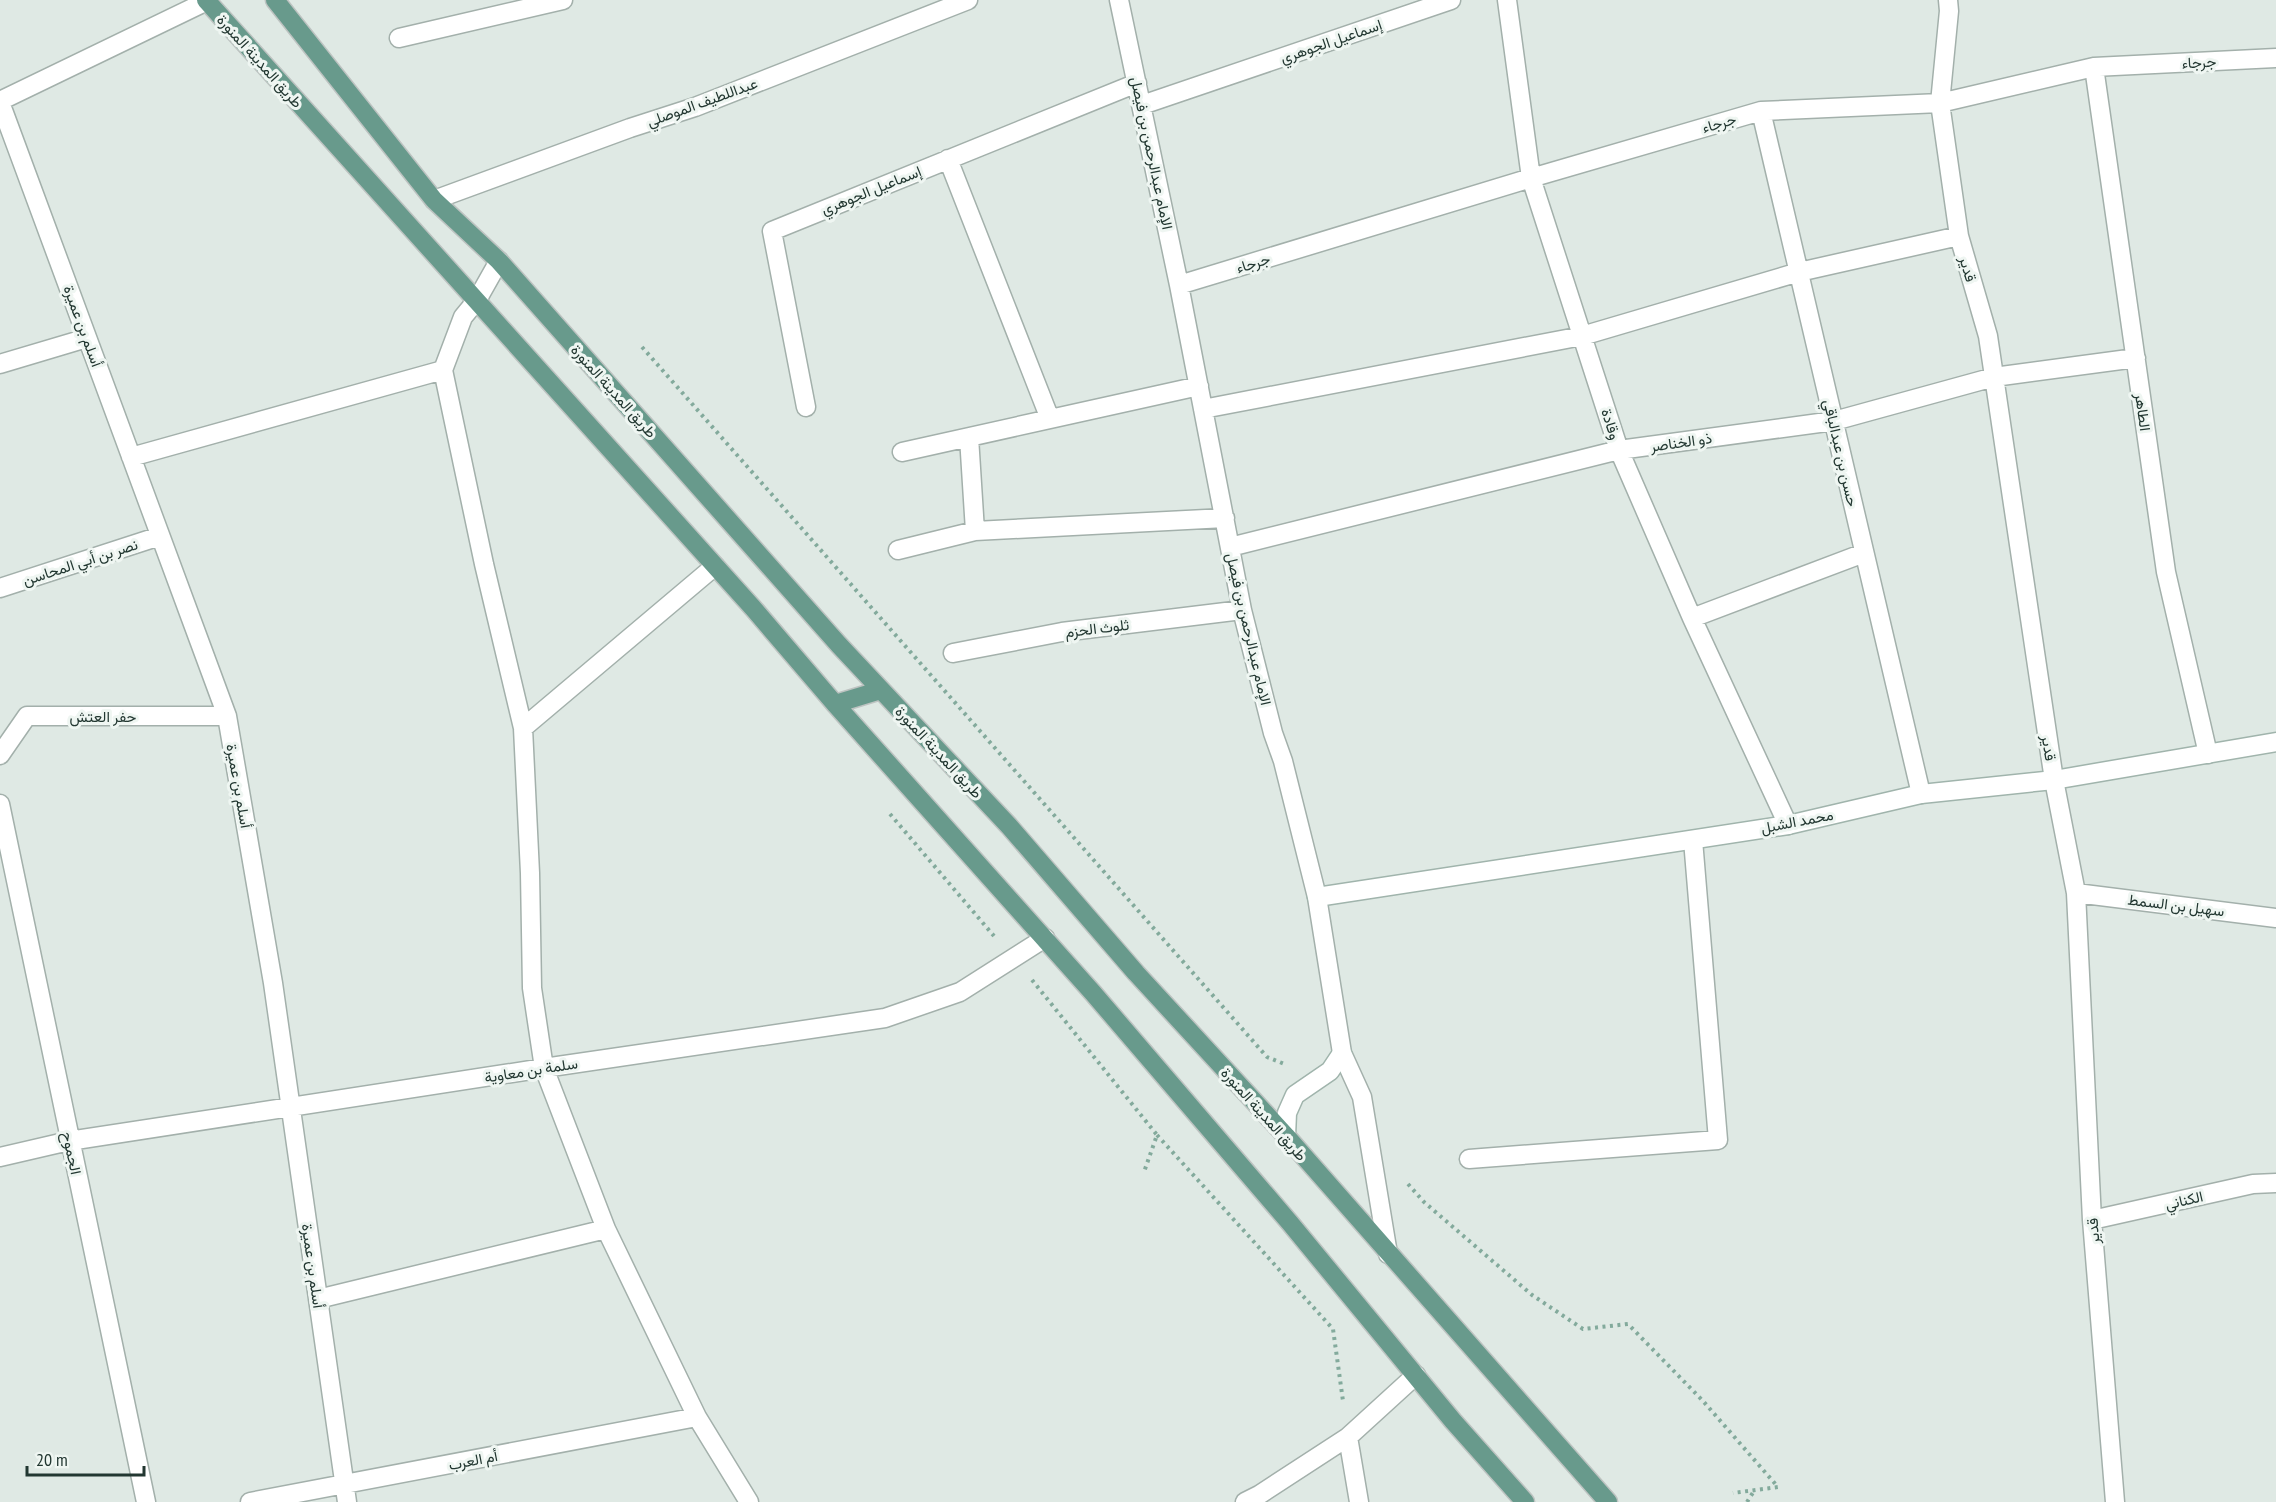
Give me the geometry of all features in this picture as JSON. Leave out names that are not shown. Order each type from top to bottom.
[{"type":"main road","name":"طريق المدينة المنورة","points":[[275,0],[434,200],[499,261],[881,690],[1009,826],[1136,973],[1286,1136],[1608,1502]]},
{"type":"main road","name":"طريق المدينة المنورة","points":[[206,1],[477,300],[1045,938],[1283,1214],[1525,1502]]},
{"type":"main road","points":[[835,704],[881,690]]},
{"type":"street","points":[[399,38],[563,0]]},
{"type":"street","name":"عبداللطيف الموصلي","points":[[434,200],[694,107],[968,0]]},
{"type":"street","name":"الإمام عبدالرحمن بن فيصل","points":[[1119,0],[1179,285],[1242,610],[1317,897],[1341,1053],[1362,1097],[1388,1254]]},
{"type":"street","name":"إسماعيل الجوهري","points":[[1142,105],[1451,0]]},
{"type":"street","name":"وقادة","points":[[1507,0],[1531,178],[1619,450],[1692,618],[1788,825]]},
{"type":"street","name":"قدير","points":[[1948,0],[1941,103],[1959,236],[1988,336],[2054,780],[2076,893],[2092,1220],[2115,1502]]},
{"type":"street","points":[[0,102],[206,1]]},
{"type":"street","name":"جرجاء","points":[[1179,285],[1761,111],[1941,103],[2094,67],[2276,58]]},
{"type":"street","name":"الطاهر","points":[[2094,67],[2166,572],[2208,754]]},
{"type":"street","name":"إسماعيل الجوهري","points":[[806,407],[772,231],[1137,83]]},
{"type":"street","name":"أسلم بن عميرة","points":[[0,102],[227,716],[273,983],[345,1493]]},
{"type":"street","name":"حسن بن عبدالباقي","points":[[1761,111],[1921,794]]},
{"type":"street","points":[[948,159],[1050,419]]},
{"type":"street","points":[[1203,410],[1582,336],[1799,272],[1959,236]]},
{"type":"street","points":[[499,261],[477,300],[463,317],[443,370],[484,564],[523,728],[530,873],[532,988],[544,1068],[606,1229],[697,1417],[749,1502]]},
{"type":"street","points":[[0,364],[87,338]]},
{"type":"street","name":"ذو الخناصر","points":[[1230,547],[1619,450],[1834,421],[1994,377],[2136,358]]},
{"type":"street","points":[[131,457],[443,370]]},
{"type":"street","points":[[902,452],[1199,386]]},
{"type":"street","points":[[969,437],[975,531]]},
{"type":"street","points":[[898,550],[975,531],[1225,518]]},
{"type":"street","name":"نصر بن أبي المحاسن","points":[[0,588],[160,536]]},
{"type":"street","points":[[1692,618],[1864,553]]},
{"type":"street","points":[[523,728],[715,566]]},
{"type":"street","name":"ثلوث الحزم","points":[[953,653],[1062,632],[1242,610]]},
{"type":"street","name":"حفر العتش","points":[[0,755],[27,716],[227,716]]},
{"type":"street","name":"محمد الشبل","points":[[1317,897],[1788,825],[1921,794],[2054,780],[2276,742]]},
{"type":"street","name":"الجموح","points":[[0,804],[146,1502]]},
{"type":"street","points":[[1469,1160],[1718,1140],[1693,840]]},
{"type":"street","name":"سهيل بن السمط","points":[[2076,893],[2276,918]]},
{"type":"street","name":"سلمة بن معاوية","points":[[0,1157],[69,1141],[885,1018],[960,992],[1045,938]]},
{"type":"street","points":[[1286,1136],[1287,1113],[1295,1095],[1330,1071],[1341,1053]]},
{"type":"street","name":"الكناني","points":[[2092,1220],[2253,1184],[2276,1183]]},
{"type":"street","points":[[318,1299],[606,1229]]},
{"type":"street","points":[[1245,1502],[1348,1437],[1416,1375]]},
{"type":"street","name":"أم العرب","points":[[250,1502],[345,1493],[697,1417]]},
{"type":"street","points":[[1348,1437],[1359,1502]]},
{"type":"path","points":[[642,347],[1267,1057],[1289,1066]]},
{"type":"path","points":[[1157,1135],[1333,1329],[1348,1437]]},
{"type":"path","points":[[1424,1202],[1532,1295],[1583,1329],[1628,1324],[1703,1401],[1778,1486],[1733,1493]]},
{"type":"path","points":[[1747,1502],[1754,1490]]}]
